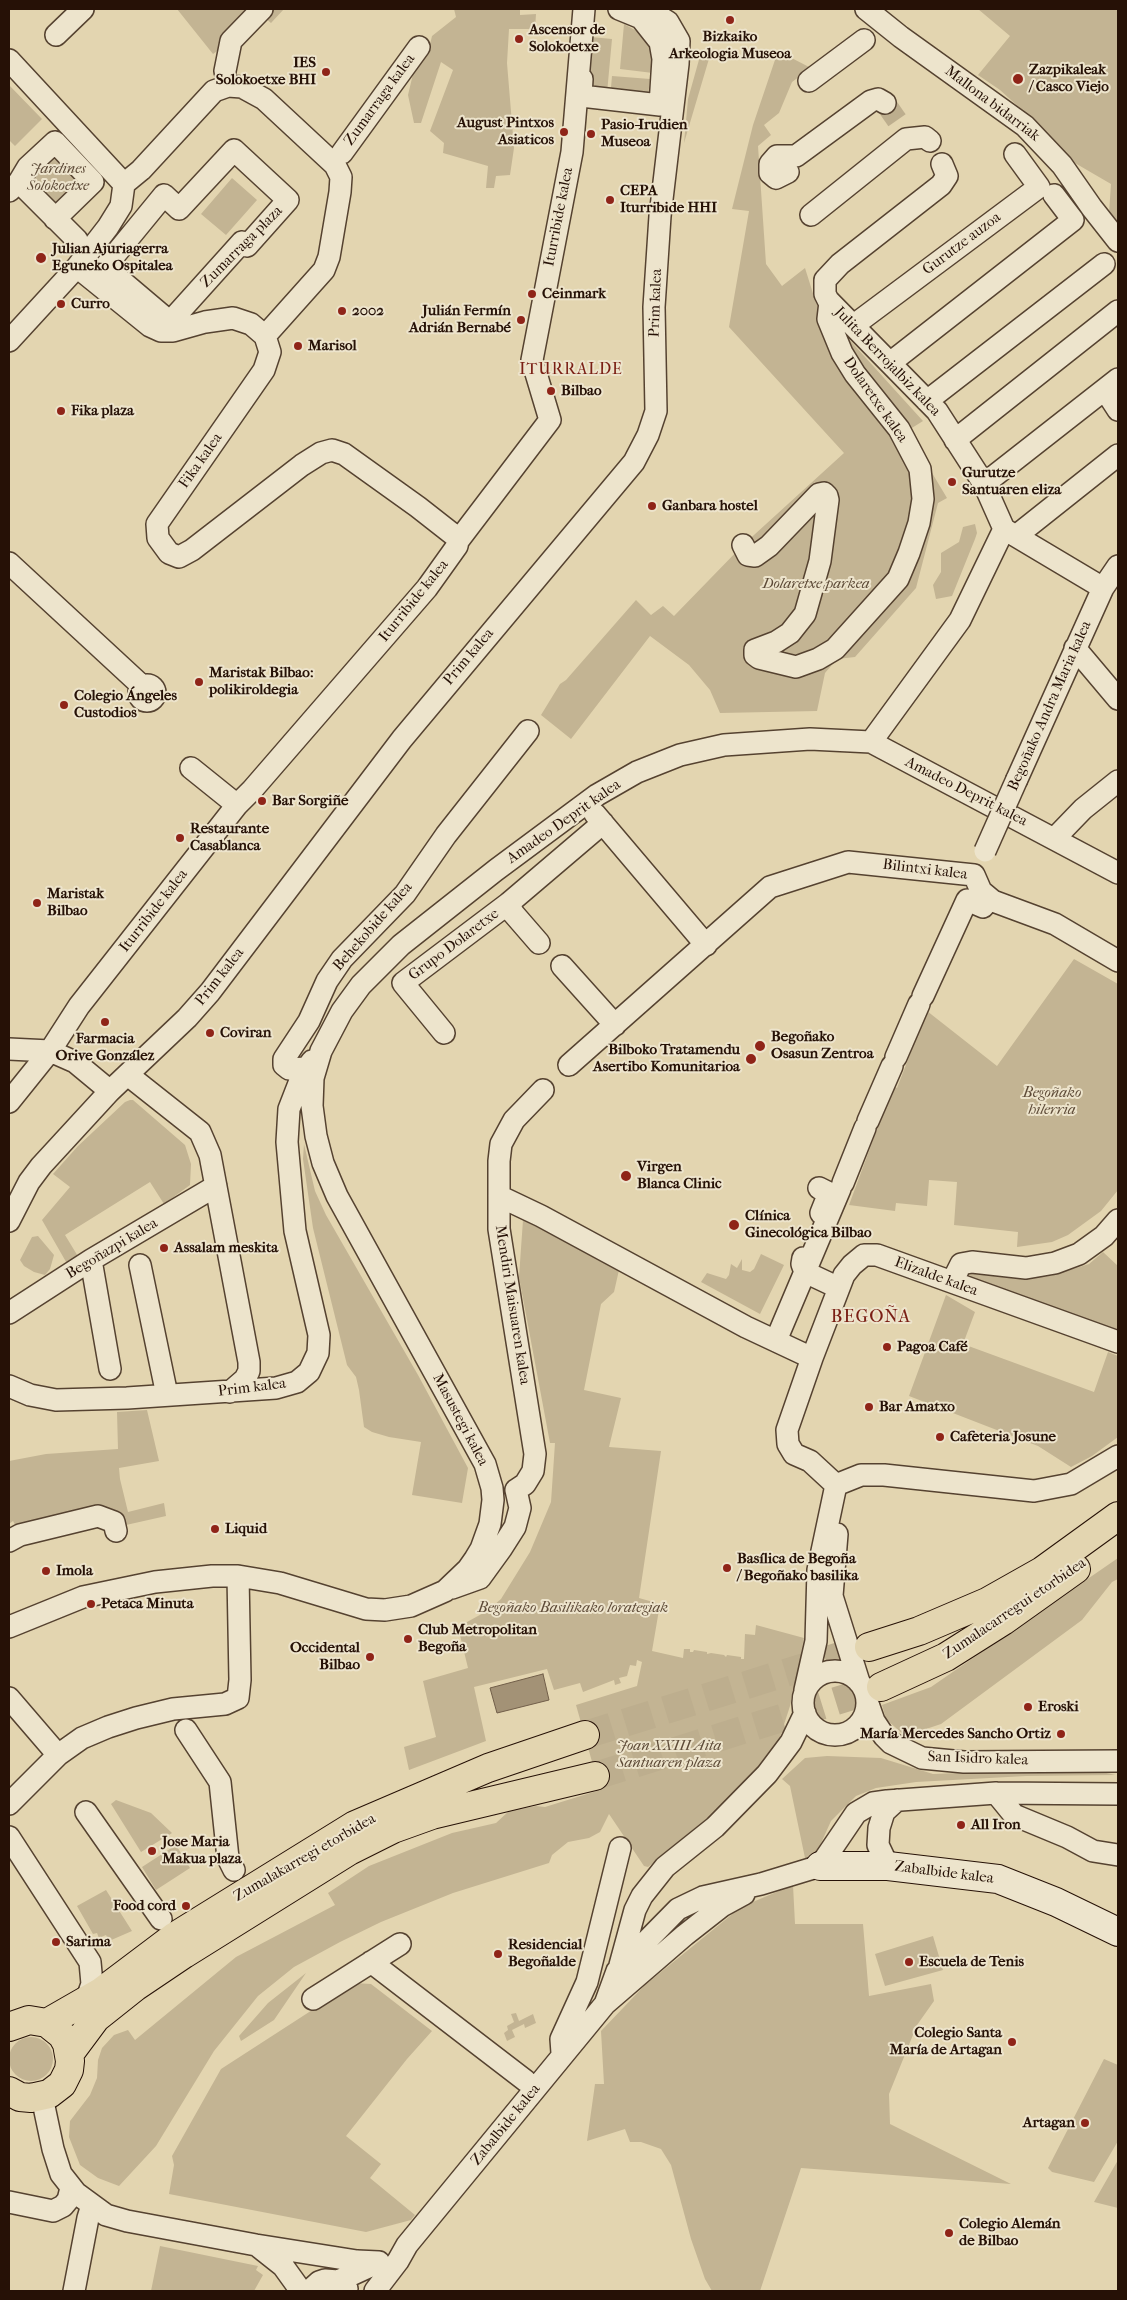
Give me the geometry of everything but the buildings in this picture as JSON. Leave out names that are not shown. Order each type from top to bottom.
[{"type":"main road","name":"Zumalacarregui etorbidea","points":[[868,1647],[919,1631],[987,1602],[1042,1570],[1118,1516]]},
{"type":"main road","name":"Zumalacarregui etorbidea","points":[[869,1690],[946,1657],[1010,1616],[1118,1539]]},
{"type":"main road","name":"Zumalakarregi etorbidea","points":[[47,2023],[86,2001],[174,1937],[354,1825],[488,1768],[585,1735]]},
{"type":"main road","name":"Zumalakarregi etorbidea","points":[[70,2054],[96,2018],[135,1987],[184,1954],[349,1851],[393,1829],[432,1815],[595,1776]]},
{"type":"main road","points":[[9,2027],[29,2020],[47,2023],[62,2035],[70,2054],[69,2070],[62,2084],[56,2090],[42,2097],[20,2097],[9,2092]]},
{"type":"street","points":[[56,35],[84,9]]},
{"type":"street","points":[[55,219],[94,182],[108,182],[141,170],[226,79],[231,41],[262,9]]},
{"type":"street","name":"Iturribide kalea","points":[[9,1102],[50,1051],[79,1006],[237,805],[427,588],[457,546],[458,541],[550,420],[532,360],[572,152],[584,9]]},
{"type":"street","points":[[588,9],[581,96],[660,105],[663,59],[660,42],[641,18],[619,9]]},
{"type":"street","name":"Prim kalea","points":[[9,1221],[29,1182],[41,1166],[110,1091],[187,1018],[210,992],[402,739],[634,462],[648,435],[656,411],[654,307],[660,216],[679,41],[668,22],[647,9]]},
{"type":"street","name":"Mallona bidarriak","points":[[866,9],[901,37],[1025,126],[1062,165],[1118,241]]},
{"type":"street","points":[[809,81],[832,68],[864,40]]},
{"type":"street","name":"Zumarraga kalea","points":[[338,159],[419,47]]},
{"type":"street","points":[[9,60],[119,179],[122,206],[77,267],[9,340]]},
{"type":"street","points":[[77,267],[150,326],[161,331],[173,332],[205,322],[234,318],[251,324],[265,336],[324,270],[340,192],[338,159],[264,100],[226,79]]},
{"type":"street","points":[[788,172],[776,178],[770,173],[770,164],[777,156],[796,156],[871,101],[878,99],[885,103]]},
{"type":"street","points":[[811,215],[913,135]]},
{"type":"street","points":[[77,240],[55,219],[11,189],[28,167],[55,142],[94,182]]},
{"type":"street","name":"Zumarraga plaza","points":[[234,150],[288,200],[247,246],[242,242],[170,322],[106,267],[164,195],[179,209],[234,150]]},
{"type":"street","name":"Gurutze auzoa","points":[[854,325],[1039,187],[1015,154]]},
{"type":"street","points":[[827,295],[825,280],[840,264],[941,185],[947,176],[942,164]]},
{"type":"street","points":[[890,363],[1073,220],[1054,195]]},
{"type":"street","points":[[928,401],[1104,264]]},
{"type":"street","name":"Julita Berrojalbiz kalea","points":[[827,295],[937,411],[984,484],[1010,533]]},
{"type":"street","name":"Dolaretxe kalea","points":[[743,546],[748,554],[756,556],[769,546],[819,494],[824,493],[827,496],[820,561],[805,614],[790,633],[776,642],[755,650],[759,658],[796,667],[818,659],[835,649],[898,579],[909,554],[919,523],[923,499],[920,469],[899,429],[855,374],[842,353],[828,319],[827,295]]},
{"type":"street","points":[[955,440],[1118,311]]},
{"type":"street","name":"Fika kalea","points":[[265,336],[270,352],[264,370],[157,524],[158,538],[169,553],[179,557],[192,550],[302,465],[321,453],[332,450],[344,454],[418,507],[455,536],[458,541]]},
{"type":"street","points":[[984,484],[1111,384],[1118,410]]},
{"type":"street","points":[[871,742],[960,620],[1010,533],[1118,456]]},
{"type":"street","points":[[1010,533],[1113,577]]},
{"type":"street","points":[[9,563],[142,686]]},
{"type":"street","name":"Begoñako Andra Maria kalea","points":[[974,875],[1075,648],[1113,577]]},
{"type":"street","points":[[1075,648],[1118,699]]},
{"type":"street","name":"Behekobide kalea","points":[[306,1068],[298,1070],[289,1069],[284,1065],[284,1059],[309,1021],[327,981],[342,959],[405,894],[446,835],[528,730]]},
{"type":"street","name":"Amadeo Deprit kalea","points":[[321,1051],[342,1011],[361,985],[401,945],[496,870],[586,804],[637,772],[680,755],[724,745],[824,739],[871,742],[1055,838],[1118,874]]},
{"type":"street","points":[[191,768],[237,805]]},
{"type":"street","points":[[1055,838],[1083,809],[1118,781]]},
{"type":"street","points":[[569,1065],[706,945],[586,804]]},
{"type":"street","name":"Grupo Dolaretxe","points":[[444,1033],[403,983],[509,903],[603,823]]},
{"type":"street","name":"Bilintxi kalea","points":[[706,945],[770,888],[848,862],[974,875],[981,891],[989,898]]},
{"type":"street","points":[[805,1713],[817,1729],[826,1734],[836,1735],[855,1728],[862,1720],[866,1711],[869,1690],[832,1596],[839,1511],[835,1489],[810,1461],[794,1454],[788,1444],[787,1430],[812,1358],[776,1340],[894,1061],[967,900],[983,907],[989,898],[1055,924],[1118,961]]},
{"type":"street","name":"Grupo Dolaretxe","points":[[509,903],[513,913],[539,943]]},
{"type":"street","points":[[562,966],[614,1025]]},
{"type":"street","points":[[9,1049],[50,1051],[75,1062],[110,1091]]},
{"type":"street","name":"Prim kalea","points":[[9,1386],[30,1395],[56,1400],[167,1395],[268,1389],[297,1382],[309,1372],[316,1360],[319,1335],[295,1231],[288,1153],[288,1128],[289,1109],[306,1068],[321,1051]]},
{"type":"street","name":"Masustegi kalea","points":[[9,1627],[83,1597],[155,1582],[212,1576],[238,1576],[280,1583],[366,1610],[385,1610],[411,1606],[445,1591],[468,1569],[481,1549],[490,1524],[494,1500],[485,1464],[337,1196],[323,1163],[314,1120],[313,1078],[321,1051]]},
{"type":"street","points":[[128,1074],[200,1132],[210,1155],[249,1371],[254,1379],[268,1389]]},
{"type":"street","points":[[499,1196],[502,1144],[514,1120],[543,1090]]},
{"type":"street","points":[[288,1128],[300,1115],[314,1120],[296,1136],[288,1153]]},
{"type":"street","name":"Begoñazpi kalea","points":[[9,1313],[91,1260],[216,1186]]},
{"type":"street","points":[[819,1188],[829,1193],[806,1245],[802,1264],[805,1272],[839,1288]]},
{"type":"street","name":"Mendiri Maisuaren kalea","points":[[516,1490],[524,1484],[533,1472],[535,1454],[499,1229],[499,1196],[776,1340]]},
{"type":"street","points":[[952,1282],[961,1264],[972,1262],[1026,1268],[1054,1263],[1079,1254],[1104,1236],[1118,1220]]},
{"type":"street","name":"Elizalde kalea","points":[[812,1358],[844,1275],[864,1255],[877,1256],[1118,1342]]},
{"type":"street","points":[[91,1260],[110,1369]]},
{"type":"street","points":[[140,1265],[167,1395]]},
{"type":"street","points":[[230,1392],[245,1379],[249,1371]]},
{"type":"street","points":[[617,1971],[635,1910],[642,1896],[666,1867],[715,1827],[767,1774],[791,1742],[805,1713],[805,1690],[816,1641],[818,1570],[835,1489],[861,1475],[868,1475],[1034,1491],[1071,1484],[1118,1456]]},
{"type":"street","points":[[445,1591],[480,1578],[515,1527],[520,1508],[516,1490],[492,1488]]},
{"type":"street","points":[[9,1541],[20,1535],[98,1516],[114,1522],[116,1531]]},
{"type":"street","points":[[9,1804],[58,1755],[82,1738],[108,1726],[172,1710],[231,1702],[238,1698],[240,1680],[238,1576]]},
{"type":"street","points":[[805,1690],[815,1678],[830,1671],[841,1671],[851,1675],[869,1690]]},
{"type":"street","name":"San Isidro kalea","points":[[869,1690],[874,1721],[884,1736],[891,1743],[922,1758],[964,1762],[1118,1761]]},
{"type":"street","points":[[9,1698],[58,1755]]},
{"type":"street","points":[[186,1730],[220,1782],[228,1858],[234,1870]]},
{"type":"street","points":[[996,1794],[1014,1815],[1067,1837],[1093,1851],[1118,1855]]},
{"type":"street","points":[[820,1866],[856,1814],[873,1804],[897,1800],[996,1794],[1118,1794]]},
{"type":"street","points":[[888,1866],[878,1845],[878,1828],[884,1812],[897,1800]]},
{"type":"street","points":[[86,1812],[161,1919]]},
{"type":"street","points":[[9,1837],[90,1962],[92,1984],[86,2001]]},
{"type":"street","points":[[562,2056],[561,2038],[587,1982],[620,1848]]},
{"type":"street","name":"Zabalbide kalea","points":[[604,2004],[617,1971],[678,1909],[703,1897],[761,1884],[820,1866],[888,1866],[998,1879],[1048,1899],[1118,1932]]},
{"type":"street","name":"Zabalbide kalea","points":[[375,2291],[398,2261],[407,2245],[604,2004],[722,1906],[761,1884]]},
{"type":"street","points":[[635,1910],[638,1924],[644,1936],[658,1939],[666,1936],[697,1913],[722,1906]]},
{"type":"street","points":[[313,1999],[400,1944]]},
{"type":"street","points":[[371,1962],[526,2081]]},
{"type":"street","points":[[42,2097],[53,2149],[61,2174],[71,2188],[106,2215],[127,2222],[256,2245],[357,2261],[379,2262]]},
{"type":"street","points":[[53,2211],[63,2206],[68,2200],[71,2188]]},
{"type":"street","points":[[9,2202],[77,2217],[85,2232]]},
{"type":"street","points":[[74,2291],[92,2205]]},
{"type":"street","points":[[256,2245],[283,2266],[301,2291]]},
{"type":"street","name":"Zabalbide kalea","points":[[309,2291],[319,2282],[339,2284],[407,2245]]},
{"type":"street","points":[[288,2250],[318,2265],[339,2284]]},
{"type":"green space","points":[[177,9],[284,9],[271,23],[264,17],[213,54]]},
{"type":"green space","points":[[454,9],[520,9],[520,15],[536,14],[535,29],[509,29],[507,63],[514,148],[510,175],[496,176],[494,188],[486,188],[488,166],[443,153],[444,143],[430,131],[453,70],[441,62],[421,123],[414,123],[408,95],[413,74],[428,53],[432,36],[456,17]]},
{"type":"green space","points":[[978,9],[1118,9],[1118,225],[1109,213],[1111,184],[1068,159],[1043,129],[1000,90],[978,75],[1010,36]]},
{"type":"green space","points":[[624,24],[642,34],[649,44],[652,54],[653,73],[620,69]]},
{"type":"green space","points":[[591,37],[612,39],[607,93],[586,91]]},
{"type":"green space","points":[[702,49],[711,52],[684,143],[688,99]]},
{"type":"green space","name":"Dolaretxe parkea","points":[[778,51],[811,68],[792,82],[779,113],[764,125],[771,135],[758,146],[766,264],[782,286],[805,268],[816,303],[923,421],[907,431],[947,498],[938,503],[916,588],[855,657],[837,659],[825,673],[817,711],[720,713],[710,690],[689,665],[650,636],[571,739],[541,715],[560,684],[566,680],[636,600],[651,615],[663,606],[674,616],[743,545],[844,453],[729,327],[749,211],[732,209],[753,125]]},
{"type":"green space","points":[[612,76],[650,79],[647,104],[610,99]]},
{"type":"green space","points":[[9,85],[42,119],[15,146],[9,140]]},
{"type":"green space","name":"Jardines Solokoetxe","points":[[57,149],[87,180],[59,207],[29,176]]},
{"type":"green space","points":[[232,178],[257,200],[226,235],[201,214]]},
{"type":"green space","points":[[975,524],[977,533],[952,596],[936,599],[933,585],[941,572],[941,553],[959,542],[963,527]]},
{"type":"green space","name":"Begoñako hilerria","points":[[1074,959],[1118,984],[1118,1190],[1101,1211],[1068,1235],[1052,1242],[1017,1247],[1018,1232],[954,1225],[957,1182],[929,1180],[927,1206],[896,1203],[895,1211],[849,1205],[893,1086],[897,1088],[927,1011],[997,1066]]},
{"type":"green space","points":[[133,1100],[185,1145],[191,1164],[190,1185],[164,1204],[150,1182],[65,1235],[79,1258],[69,1267],[42,1220],[70,1187],[53,1174],[78,1146],[125,1102]]},
{"type":"green space","points":[[304,1144],[315,1191],[326,1215],[418,1375],[468,1468],[462,1503],[412,1495],[421,1442],[389,1437],[372,1432],[364,1427],[356,1377],[347,1365],[313,1228],[303,1159]]},
{"type":"green space","points":[[523,1220],[619,1270],[614,1292],[601,1304],[584,1390],[621,1398],[609,1447],[661,1451],[639,1598],[660,1604],[652,1651],[683,1658],[684,1649],[690,1649],[690,1652],[694,1650],[707,1652],[707,1654],[724,1655],[726,1657],[727,1655],[744,1659],[745,1634],[755,1635],[756,1625],[804,1638],[790,1706],[780,1737],[762,1768],[710,1818],[648,1867],[644,1866],[609,1814],[600,1832],[589,1838],[568,1842],[552,1855],[549,1863],[453,1893],[381,1922],[294,1967],[258,1996],[214,2051],[156,2146],[119,2186],[98,2178],[80,2165],[69,2137],[70,2121],[90,2095],[97,2078],[98,2060],[102,2048],[114,2035],[128,2030],[135,2040],[236,1957],[335,1905],[328,1893],[369,1866],[452,1833],[496,1823],[509,1811],[536,1806],[545,1807],[600,1790],[576,1705],[637,1686],[642,1662],[637,1660],[636,1666],[630,1665],[627,1676],[619,1678],[621,1683],[615,1685],[614,1680],[583,1692],[580,1683],[554,1690],[547,1669],[474,1687],[486,1741],[409,1770],[404,1747],[436,1737],[423,1681],[468,1668],[458,1627],[487,1611],[501,1599],[530,1552],[551,1502],[555,1443],[550,1443],[519,1277]]},
{"type":"green space","points":[[38,1236],[54,1255],[50,1269],[45,1275],[34,1272],[24,1266],[20,1260],[32,1237]]},
{"type":"green space","points":[[1103,1252],[1118,1266],[1118,1333],[969,1277],[974,1269],[1012,1271],[1016,1279],[1050,1276],[1089,1264]]},
{"type":"green space","points":[[761,1254],[784,1265],[760,1314],[701,1282],[707,1273],[726,1279],[729,1275],[731,1264],[737,1268],[742,1259],[742,1270],[750,1272],[754,1269]]},
{"type":"green space","points":[[946,1295],[975,1312],[963,1344],[1094,1392],[1108,1352],[1118,1356],[1118,1437],[1092,1456],[1071,1467],[1038,1446],[909,1396]]},
{"type":"green space","points":[[147,1410],[159,1461],[119,1468],[120,1479],[128,1512],[164,1503],[166,1516],[126,1525],[97,1510],[19,1532],[13,1521],[9,1524],[9,1461],[46,1454],[118,1449],[117,1412]]},
{"type":"green space","points":[[1118,1558],[1118,1579],[1112,1582],[1082,1620],[941,1724],[905,1736],[886,1719],[882,1705],[931,1687]]},
{"type":"green space","points":[[827,1756],[881,1758],[933,1774],[1082,1768],[1116,1775],[1026,1776],[916,1782],[876,1788],[856,1796],[831,1821],[817,1852],[810,1858],[805,1858],[790,1786],[782,1779],[805,1758]]},
{"type":"green space","points":[[116,1800],[151,1813],[172,1833],[141,1852],[111,1804]]},
{"type":"green space","points":[[176,1845],[190,1868],[156,1890],[142,1867]]},
{"type":"green space","points":[[793,1885],[795,1924],[863,1924],[869,1996],[931,1984],[934,2001],[917,2025],[889,2094],[890,2124],[1011,2184],[801,2168],[760,2291],[712,2291],[705,2279],[691,2239],[671,2165],[661,2149],[641,2142],[630,2142],[625,2129],[587,2141],[595,2084],[604,2084],[601,2031],[645,1985],[741,1907]]},
{"type":"green space","points":[[106,1890],[132,1931],[109,1941],[106,1935],[99,1938],[97,1933],[93,1934],[77,1906]]},
{"type":"green space","name":"Escuela de Tenis","points":[[933,1936],[943,1970],[885,1986],[875,1954]]},
{"type":"green space","points":[[306,1973],[274,2020],[241,2041],[239,2036],[268,2003]]},
{"type":"green space","points":[[354,1983],[371,1984],[432,2031],[407,2059],[346,2136],[381,2164],[370,2178],[415,2215],[411,2220],[366,2232],[169,2194],[174,2165],[172,2156],[221,2069]]},
{"type":"green space","points":[[516,2013],[519,2021],[533,2014],[536,2023],[525,2028],[524,2024],[512,2030],[515,2037],[507,2041],[504,2033],[508,2030],[507,2026],[514,2022],[511,2014]]},
{"type":"green space","points":[[31,2037],[43,2041],[49,2047],[53,2059],[49,2071],[43,2077],[31,2081],[19,2077],[13,2071],[9,2059],[13,2047],[19,2041]]},
{"type":"green space","points":[[1104,2059],[1118,2065],[1118,2141],[1094,2182],[1052,2172],[1048,2168]]},
{"type":"green space","points":[[1118,2160],[1118,2208],[1094,2202]]},
{"type":"green space","points":[[160,2246],[258,2266],[256,2270],[263,2275],[254,2291],[151,2291]]},
{"type":"shaded area","points":[[543,1674],[549,1700],[497,1713],[490,1688]]},
{"type":"tunnel","points":[[885,103],[901,126]]},
{"type":"tunnel","points":[[585,1735],[869,1647]]},
{"type":"tunnel","points":[[595,1776],[881,1687]]},
{"type":"place","name":"Bizkaiko Arkeologia Museoa","points":[[730,20]]},
{"type":"place","name":"Ascensor de Solokoetxe","points":[[519,39]]},
{"type":"place","name":"IES Solokoetxe BHI","points":[[326,72]]},
{"type":"place","name":"Zazpikaleak / Casco Viejo","points":[[1018,79]]},
{"type":"place","name":"August Pintxos Asiaticos","points":[[564,132]]},
{"type":"place","name":"Pasio-Irudien Museoa","points":[[591,134]]},
{"type":"place","name":"CEPA Iturribide HHI","points":[[610,200]]},
{"type":"place","name":"Julian Ajuriagerra Eguneko Ospitalea","points":[[41,258]]},
{"type":"place","name":"Ceinmark","points":[[532,294]]},
{"type":"place","name":"Curro","points":[[61,304]]},
{"type":"place","name":"2002","points":[[342,311]]},
{"type":"place","name":"Julián Fermín Adrián Bernabé","points":[[521,320]]},
{"type":"place","name":"Marisol","points":[[298,346]]},
{"type":"place","name":"Bilbao","points":[[551,391]]},
{"type":"place","name":"Fika plaza","points":[[61,411]]},
{"type":"place","name":"Gurutze Santuaren eliza","points":[[952,482]]},
{"type":"place","name":"Ganbara hostel","points":[[652,506]]},
{"type":"place","name":"Maristak Bilbao: polikiroldegia","points":[[199,682]]},
{"type":"place","name":"Colegio Ángeles Custodios","points":[[64,705]]},
{"type":"place","name":"Bar Sorgiñe","points":[[262,801]]},
{"type":"place","name":"Restaurante Casablanca","points":[[180,838]]},
{"type":"place","name":"Maristak Bilbao","points":[[37,903]]},
{"type":"place","name":"Farmacia Orive González","points":[[105,1022]]},
{"type":"place","name":"Coviran","points":[[210,1033]]},
{"type":"place","name":"Begoñako Osasun Zentroa","points":[[760,1046]]},
{"type":"place","name":"Bilboko Tratamendu Asertibo Komunitarioa","points":[[751,1059]]},
{"type":"place","name":"Virgen Blanca Clinic","points":[[626,1176]]},
{"type":"place","name":"Clínica Ginecológica Bilbao","points":[[734,1225]]},
{"type":"place","name":"Assalam meskita","points":[[164,1248]]},
{"type":"place","name":"Pagoa Café","points":[[887,1347]]},
{"type":"place","name":"Bar Amatxo","points":[[869,1407]]},
{"type":"place","name":"Cafeteria Josune","points":[[940,1437]]},
{"type":"place","name":"Liquid","points":[[215,1529]]},
{"type":"place","name":"Basílica de Begoña / Begoñako basilika","points":[[727,1568]]},
{"type":"place","name":"Imola","points":[[46,1571]]},
{"type":"place","name":"Petaca Minuta","points":[[91,1604]]},
{"type":"place","name":"Club Metropolitan Begoña","points":[[408,1639]]},
{"type":"place","name":"Occidental Bilbao","points":[[370,1657]]},
{"type":"place","name":"Eroski","points":[[1028,1707]]},
{"type":"place","name":"María Mercedes Sancho Ortiz","points":[[1061,1734]]},
{"type":"place","name":"All Iron","points":[[961,1825]]},
{"type":"place","name":"Jose Maria Makua plaza","points":[[152,1851]]},
{"type":"place","name":"Food cord","points":[[186,1906]]},
{"type":"place","name":"Sarima","points":[[56,1942]]},
{"type":"place","name":"Residencial Begoñalde","points":[[498,1954]]},
{"type":"place","name":"Escuela de Tenis","points":[[909,1962]]},
{"type":"place","name":"Colegio Santa María de Artagan","points":[[1012,2042]]},
{"type":"place","name":"Artagan","points":[[1085,2123]]},
{"type":"place","name":"Colegio Alemán de Bilbao","points":[[949,2233]]},
{"type":"district","name":"ITURRALDE","points":[[571,370]]},
{"type":"district","name":"BEGOÑA","points":[[871,1318]]},
{"type":"park label","name":"Begoñako Basilikako lorategiak","points":[[573,1608]]},
{"type":"park label","name":"Joan XXIII Aita Santuaren plaza","points":[[669,1754]]}]
